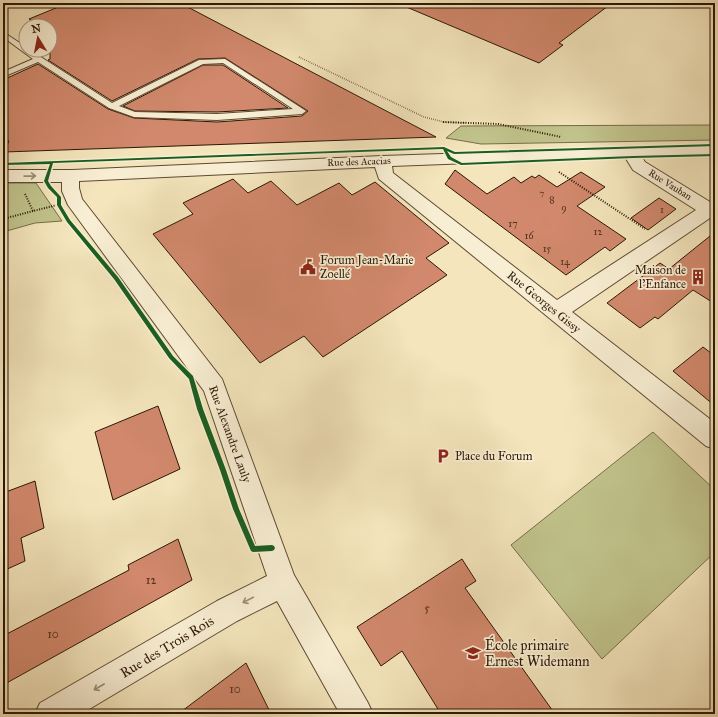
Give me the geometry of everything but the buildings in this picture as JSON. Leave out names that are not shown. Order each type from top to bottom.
[{"type":"street","name":"Rue des Acacias","points":[[3,176],[58,176],[533,155],[715,150]]},
{"type":"street","name":"Rue Vauban","points":[[630,152],[639,166],[712,212]]},
{"type":"street","name":"Rue Georges Gissy","points":[[382,161],[385,175],[715,438]]},
{"type":"street","name":"Rue Alexandre Lauly","points":[[58,176],[69,184],[70,192],[74,201],[214,386],[283,583],[357,714]]},
{"type":"street","points":[[555,312],[663,241],[712,212]]},
{"type":"street","name":"Rue des Trois Rois","points":[[51,714],[227,611],[283,583]]},
{"type":"lane","points":[[3,34],[38,59],[112,106],[134,114],[217,117],[302,111],[225,61],[202,62],[112,106]]},
{"type":"lane","points":[[3,75],[38,59]]},
{"type":"path","points":[[299,58],[424,118],[444,122],[498,124],[568,138]]},
{"type":"path","points":[[533,155],[663,241]]},
{"type":"path","points":[[3,219],[33,211],[60,207],[59,197],[46,181],[58,176]]},
{"type":"path","points":[[25,194],[33,211]]},
{"type":"green space","points":[[715,125],[715,140],[481,144],[446,138],[461,126]]},
{"type":"green space","points":[[3,183],[36,183],[62,221],[35,223],[3,232]]},
{"type":"green space","points":[[653,432],[715,490],[715,552],[602,659],[511,545]]},
{"type":"cycle path","points":[[3,164],[444,148],[454,153],[715,145]]},
{"type":"cycle path","points":[[445,150],[449,158],[461,164],[715,155]]},
{"type":"cycle path","points":[[52,162],[46,181],[49,187],[59,197],[59,205],[68,221],[116,278],[171,357],[191,378],[200,409],[236,509],[253,549],[272,548]]},
{"type":"place","name":"Forum Jean-Marie Zoellé","points":[[308,267]]},
{"type":"place","name":"Maison de l'Enfance","points":[[698,277]]},
{"type":"place","name":"Place du Forum","points":[[443,456]]},
{"type":"place","name":"École primaire Ernest Widemann","points":[[473,653]]}]
